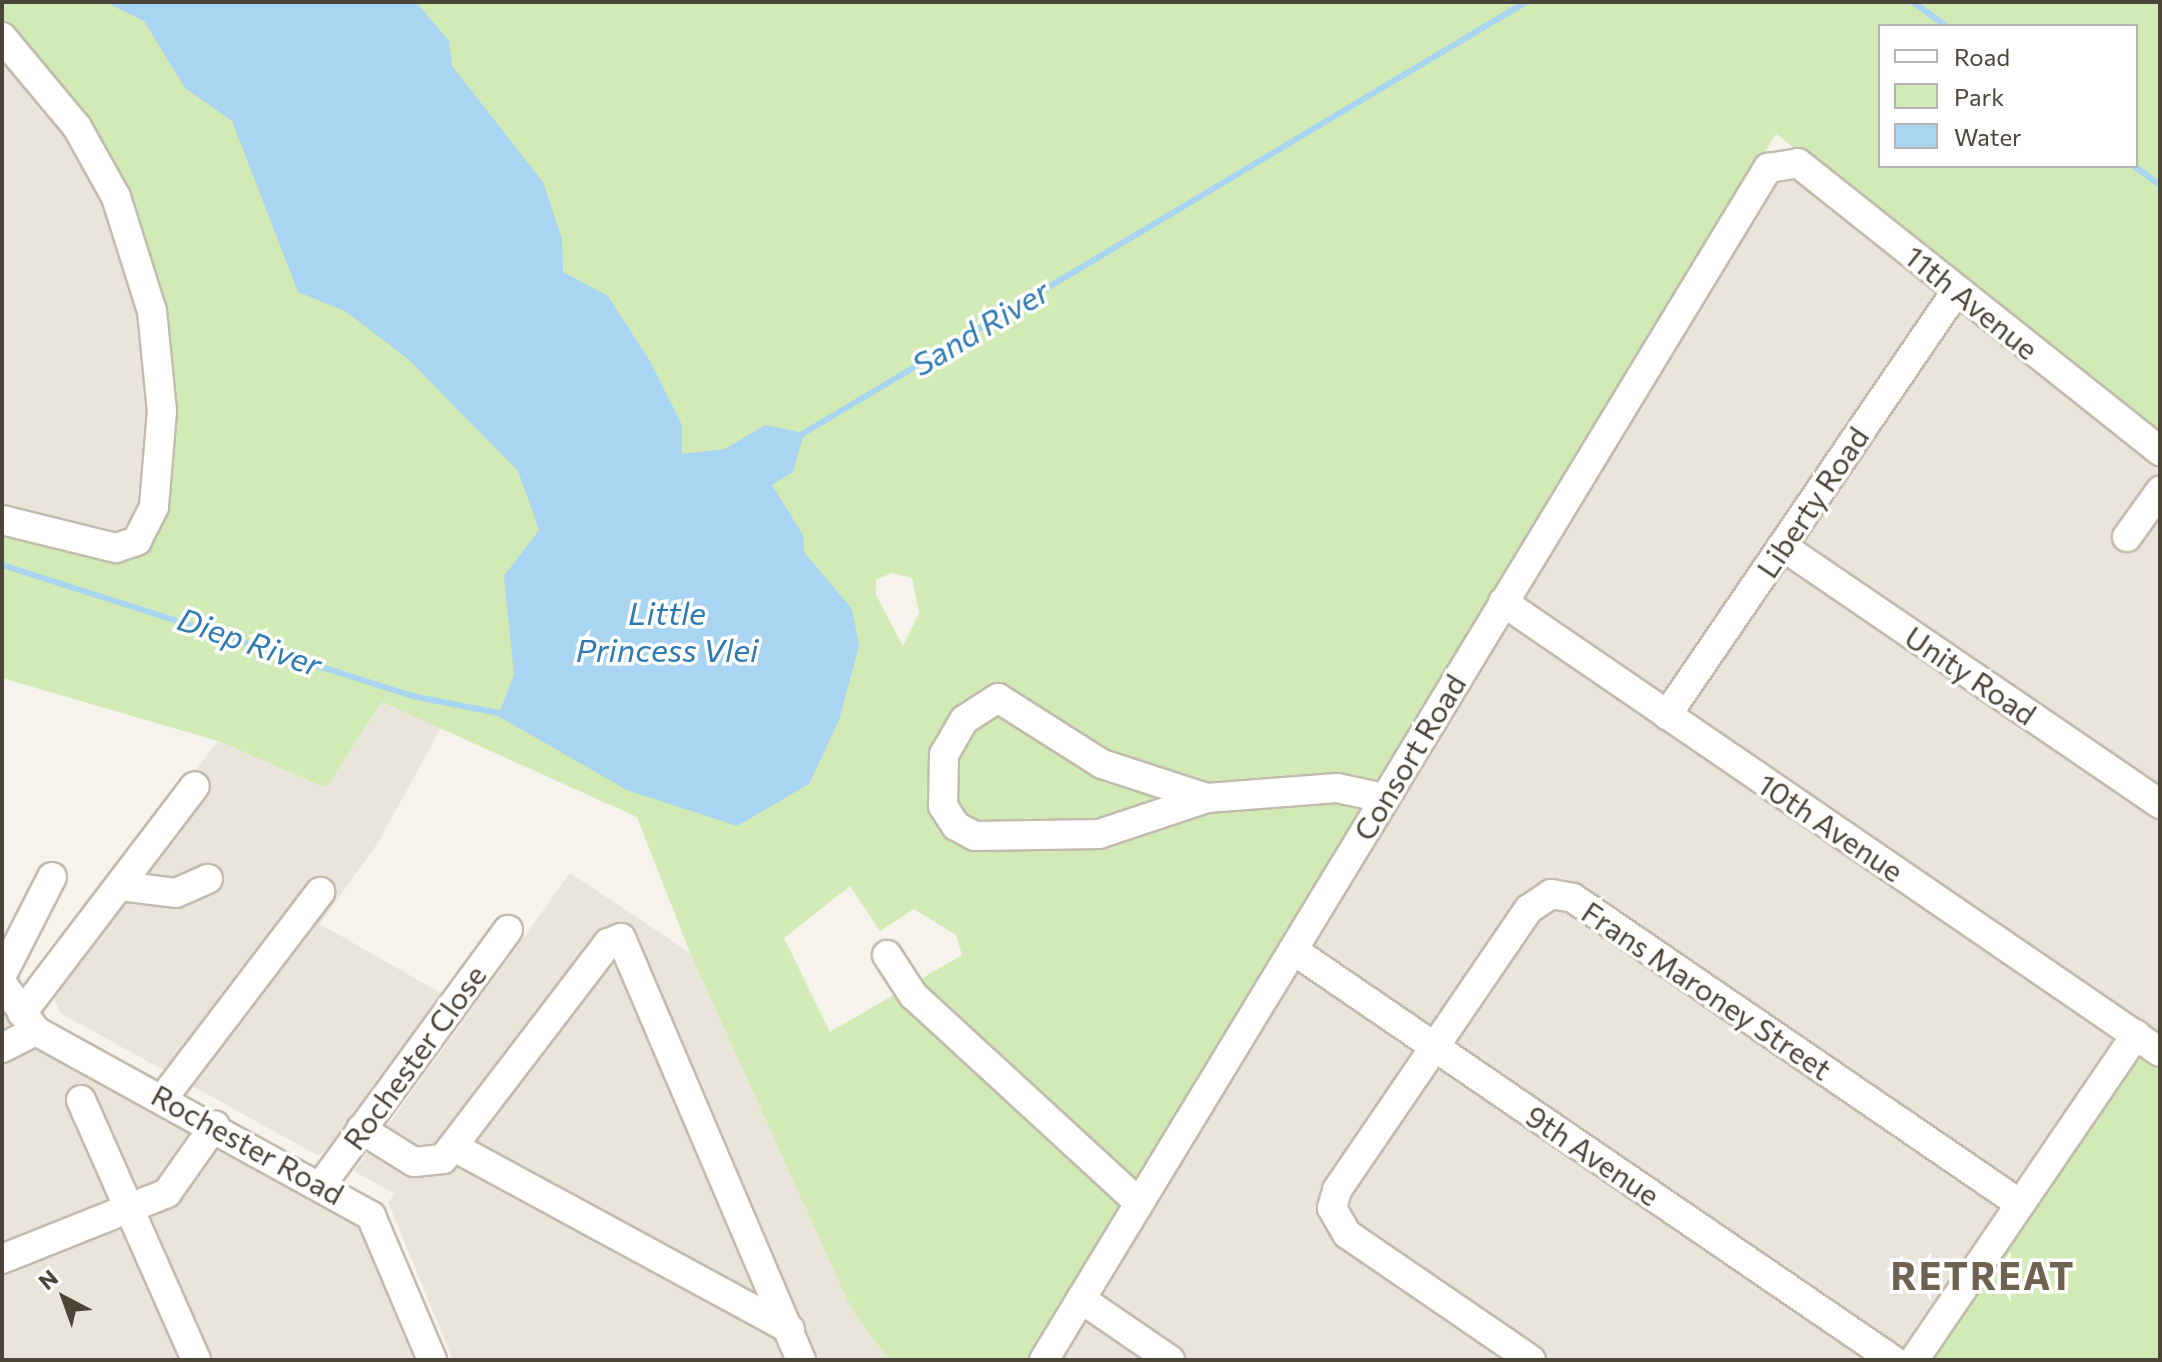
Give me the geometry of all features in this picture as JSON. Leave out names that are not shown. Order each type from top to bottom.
[{"type":"street","points":[[2,37],[95,158],[142,272],[160,356],[162,411],[154,507],[137,541],[116,548],[2,520]]},
{"type":"street","name":"11th Avenue","points":[[1782,161],[1801,166],[2160,451]]},
{"type":"street","name":"Consort Road","points":[[1044,1360],[1763,174],[1782,161]]},
{"type":"street","name":"Liberty Road","points":[[1667,715],[1957,290]]},
{"type":"street","points":[[2127,537],[2160,491]]},
{"type":"street","name":"Unity Road","points":[[1782,546],[2160,804]]},
{"type":"street","name":"10th Avenue","points":[[1503,602],[2160,1052]]},
{"type":"street","points":[[1207,798],[1102,764],[998,698],[964,720],[944,754],[943,806],[956,826],[975,836],[1099,834],[1207,798],[1337,788],[1384,798]]},
{"type":"street","points":[[2,1048],[29,1022],[120,886],[195,786]]},
{"type":"street","points":[[2,975],[10,941],[52,877]]},
{"type":"street","points":[[120,886],[176,893],[208,879]]},
{"type":"street","points":[[164,1097],[320,892]]},
{"type":"street","name":"Frans Maroney Street","points":[[1531,1360],[1347,1234],[1333,1214],[1337,1190],[1534,902],[1566,895],[2020,1204]]},
{"type":"street","name":"Rochester Close","points":[[322,1184],[508,930]]},
{"type":"street","points":[[361,1129],[427,1165],[456,1148],[608,943],[621,938],[801,1360]]},
{"type":"street","name":"9th Avenue","points":[[1293,950],[1893,1360]]},
{"type":"street","points":[[887,955],[913,995],[1139,1203]]},
{"type":"street","name":"Rochester Road","points":[[2,983],[29,1022],[322,1184],[377,1223],[432,1360]]},
{"type":"street","points":[[1914,1360],[2136,1035]]},
{"type":"street","points":[[81,1100],[133,1208],[196,1360]]},
{"type":"street","points":[[2,1259],[133,1208],[179,1183],[215,1125]]},
{"type":"street","points":[[456,1148],[790,1329]]},
{"type":"street","points":[[733,1298],[752,1292],[766,1274]]},
{"type":"street","points":[[1081,1299],[1170,1360]]},
{"type":"shaded area","points":[[2,37],[77,127],[160,356],[137,541],[2,520]]},
{"type":"shaded area","points":[[1782,162],[2160,453],[2160,1053],[2137,1037],[1914,1360],[1045,1360]]},
{"type":"shaded area","points":[[382,702],[441,728],[379,841],[320,924],[446,996],[334,1147],[317,1155],[60,1013],[51,989],[208,780],[195,771],[218,741],[326,788]]},
{"type":"shaded area","points":[[570,873],[690,953],[852,1309],[889,1360],[453,1360],[388,1202],[395,1194],[354,1171],[372,1147],[409,1144],[386,1128]]},
{"type":"shaded area","points":[[2,983],[25,1020],[356,1204],[432,1360],[2,1360]]},
{"type":"green space","points":[[2,2],[2160,2],[2160,439],[1776,134],[1033,1360],[889,1360],[852,1310],[690,953],[637,817],[382,702],[326,788],[218,741],[2,678],[2,529],[137,541],[162,411],[116,197],[2,37]],"holes":[[[891,573],[912,578],[919,613],[903,646],[876,595],[876,580]],[[850,886],[880,931],[914,909],[956,935],[962,955],[830,1032],[784,938]]]},
{"type":"green space","points":[[2149,1059],[2160,1063],[2160,1360],[1929,1360],[2135,1060]]},
{"type":"water","name":"Little Princess Vlei","points":[[105,2],[416,2],[449,41],[452,66],[543,182],[562,239],[563,272],[608,296],[651,363],[682,425],[682,454],[725,449],[765,425],[804,433],[793,472],[772,485],[803,535],[804,552],[852,609],[859,646],[839,720],[809,784],[737,826],[627,790],[498,716],[514,675],[504,576],[539,530],[518,471],[408,359],[345,311],[298,292],[232,121],[185,88],[144,21]]},
{"type":"waterway","name":"Sand River","points":[[799,436],[1526,2]]},
{"type":"waterway","name":"Sand River","points":[[1913,2],[1943,24]]},
{"type":"waterway","name":"Sand River","points":[[2137,168],[2160,185]]},
{"type":"waterway","name":"Diep River","points":[[2,565],[412,696],[503,714]]},
{"type":"district","name":"RETREAT","points":[[1983,1275]]}]
